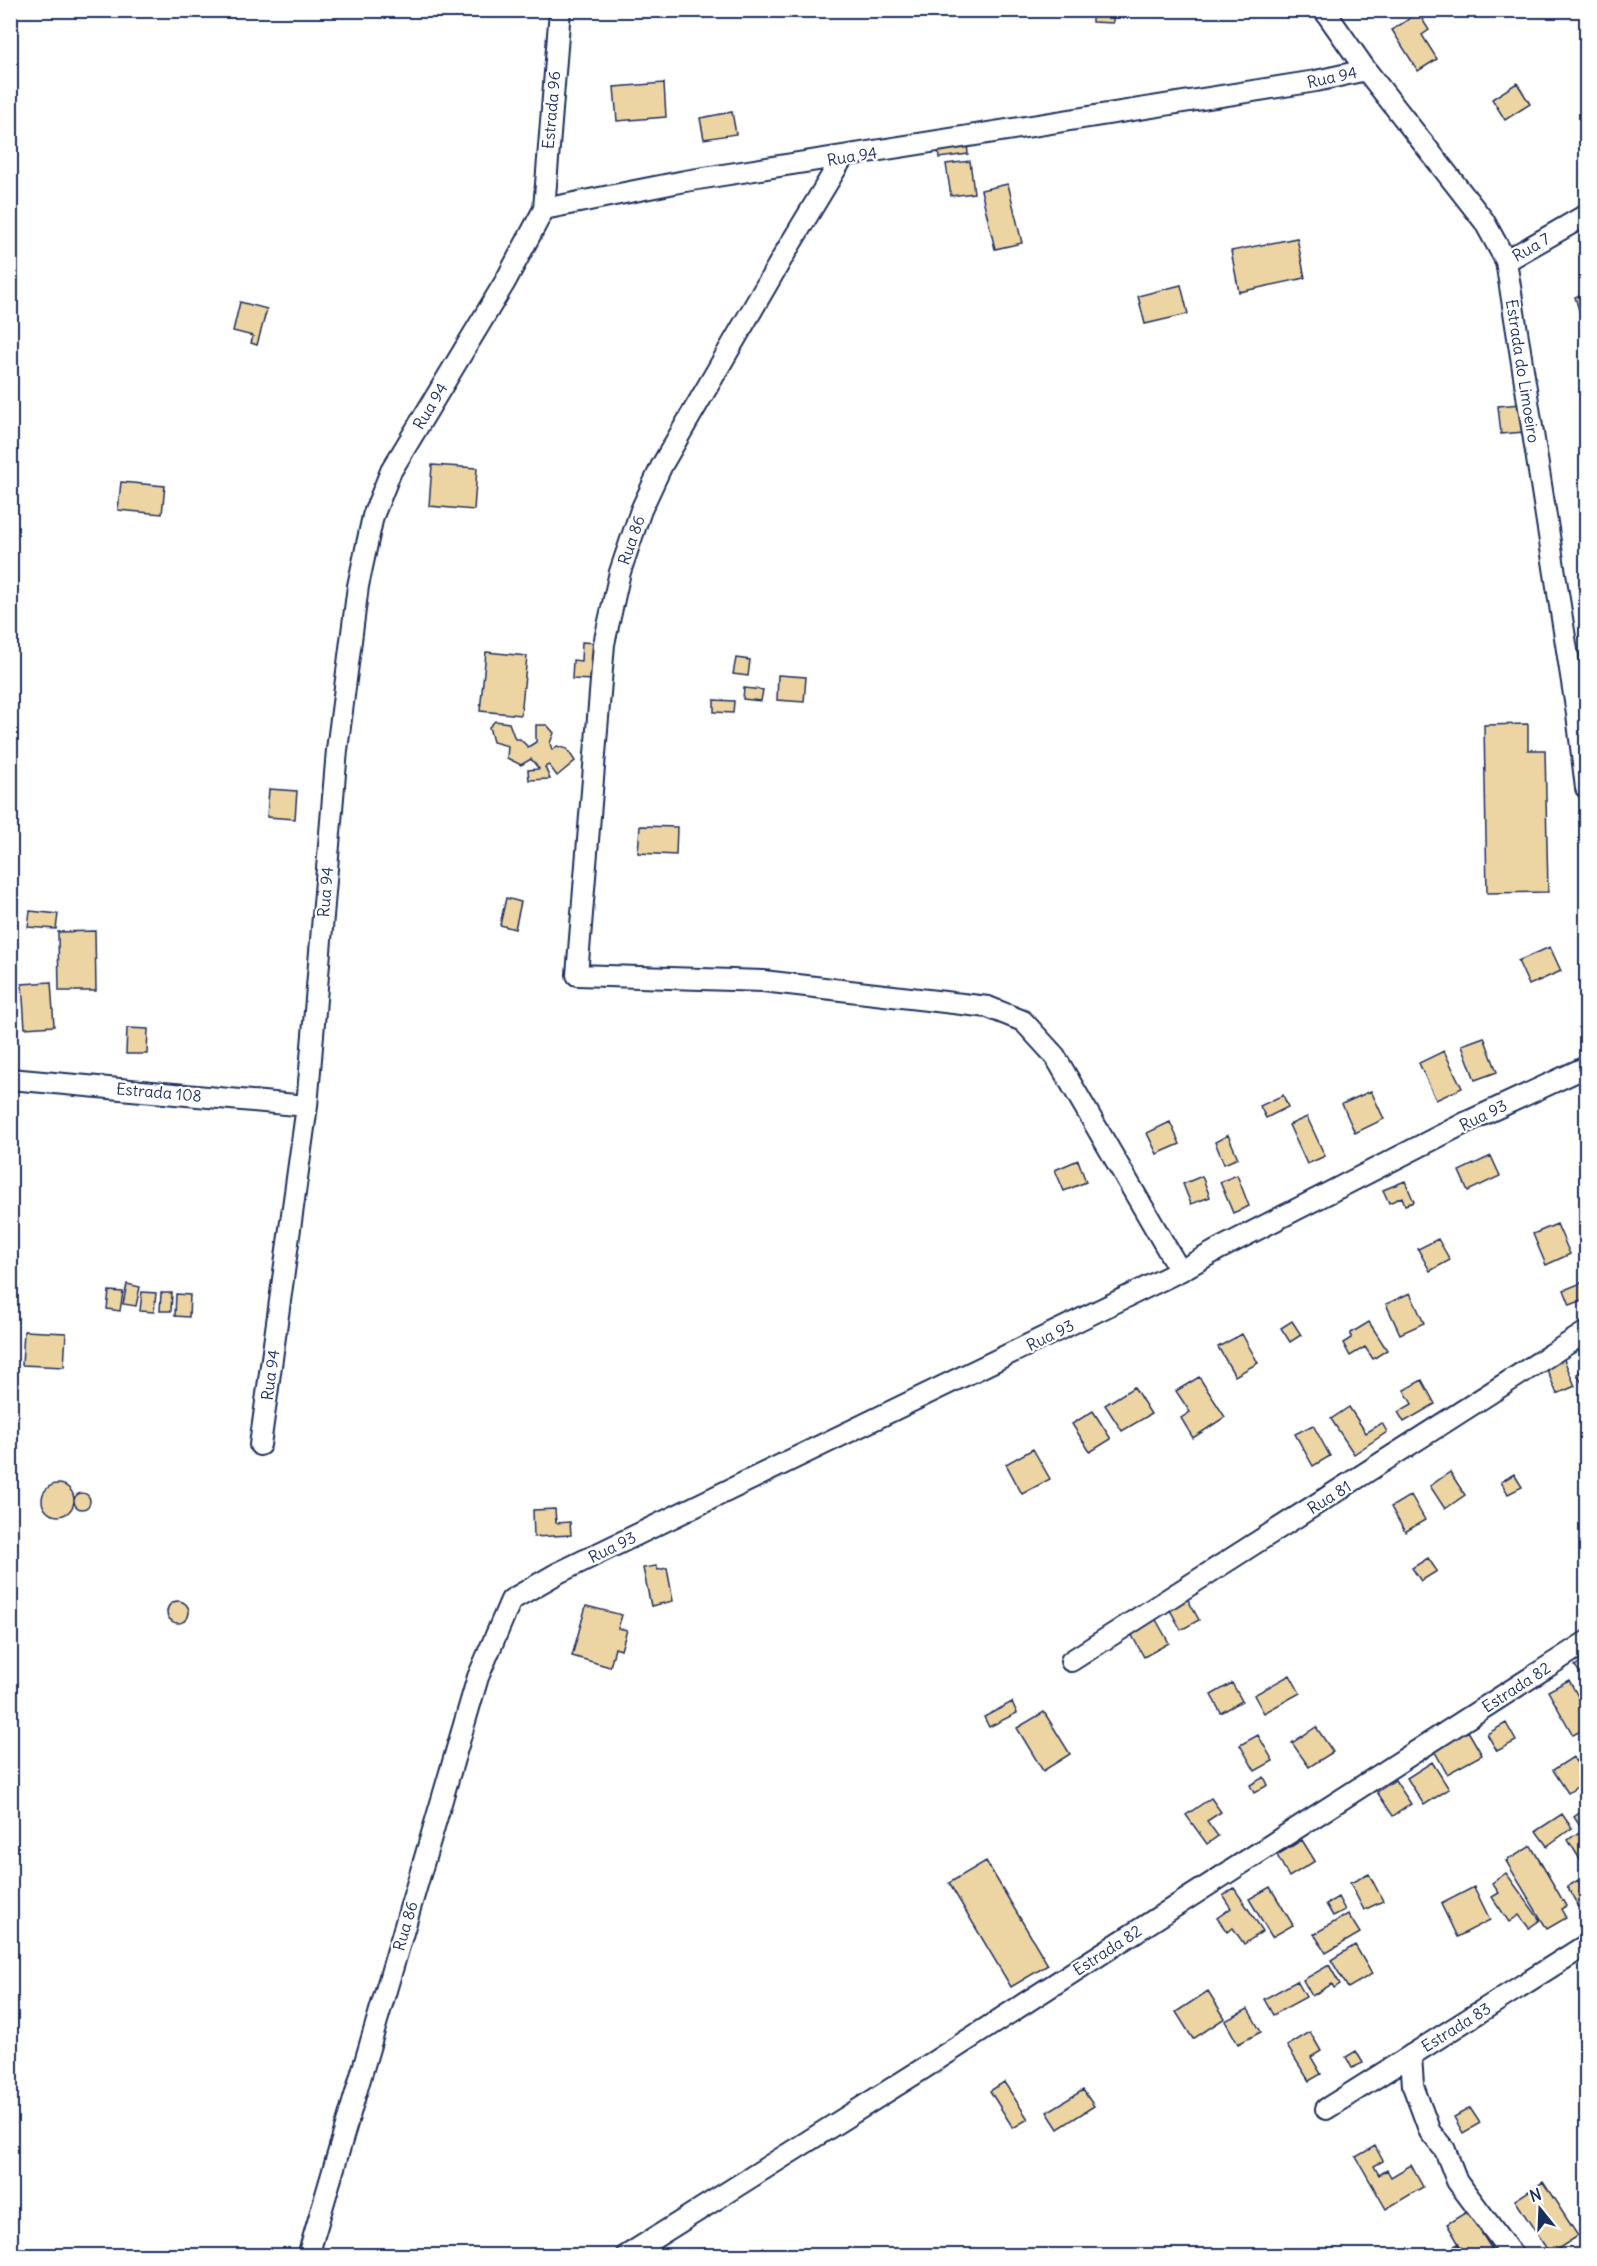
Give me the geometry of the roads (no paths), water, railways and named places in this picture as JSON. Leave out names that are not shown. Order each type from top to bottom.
[{"type":"street","name":"Estrada 96","points":[[544,209],[560,10]]},
{"type":"street","name":"Estrada do Limoeiro","points":[[1324,10],[1365,70],[1484,221],[1506,261],[1582,711],[1587,788]]},
{"type":"street","name":"Rua 94","points":[[260,1445],[307,1106],[337,750],[358,586],[373,516],[391,471],[506,282],[544,209],[685,181],[1316,81],[1365,70]]},
{"type":"street","name":"Rua 86","points":[[843,157],[662,465],[641,510],[620,572],[604,644],[577,975],[763,981],[988,1007],[1023,1021],[1055,1056],[1180,1271]]},
{"type":"street","name":"Rua 7","points":[[1506,261],[1587,215]]},
{"type":"street","name":"Rua 93","points":[[511,1600],[558,1574],[1180,1271],[1467,1122],[1587,1066]]},
{"type":"street","name":"Estrada 108","points":[[10,1079],[307,1106]]},
{"type":"street","name":"Rua 81","points":[[1071,1661],[1587,1332]]},
{"type":"street","name":"Rua 86","points":[[308,2256],[478,1677],[511,1600]]},
{"type":"street","name":"Estrada 82","points":[[626,2256],[921,2070],[1587,1642]]},
{"type":"street","name":"Estrada 83","points":[[1326,2109],[1587,1945]]},
{"type":"street","points":[[1411,2055],[1413,2086],[1430,2132],[1445,2150],[1457,2181],[1513,2256]]}]
